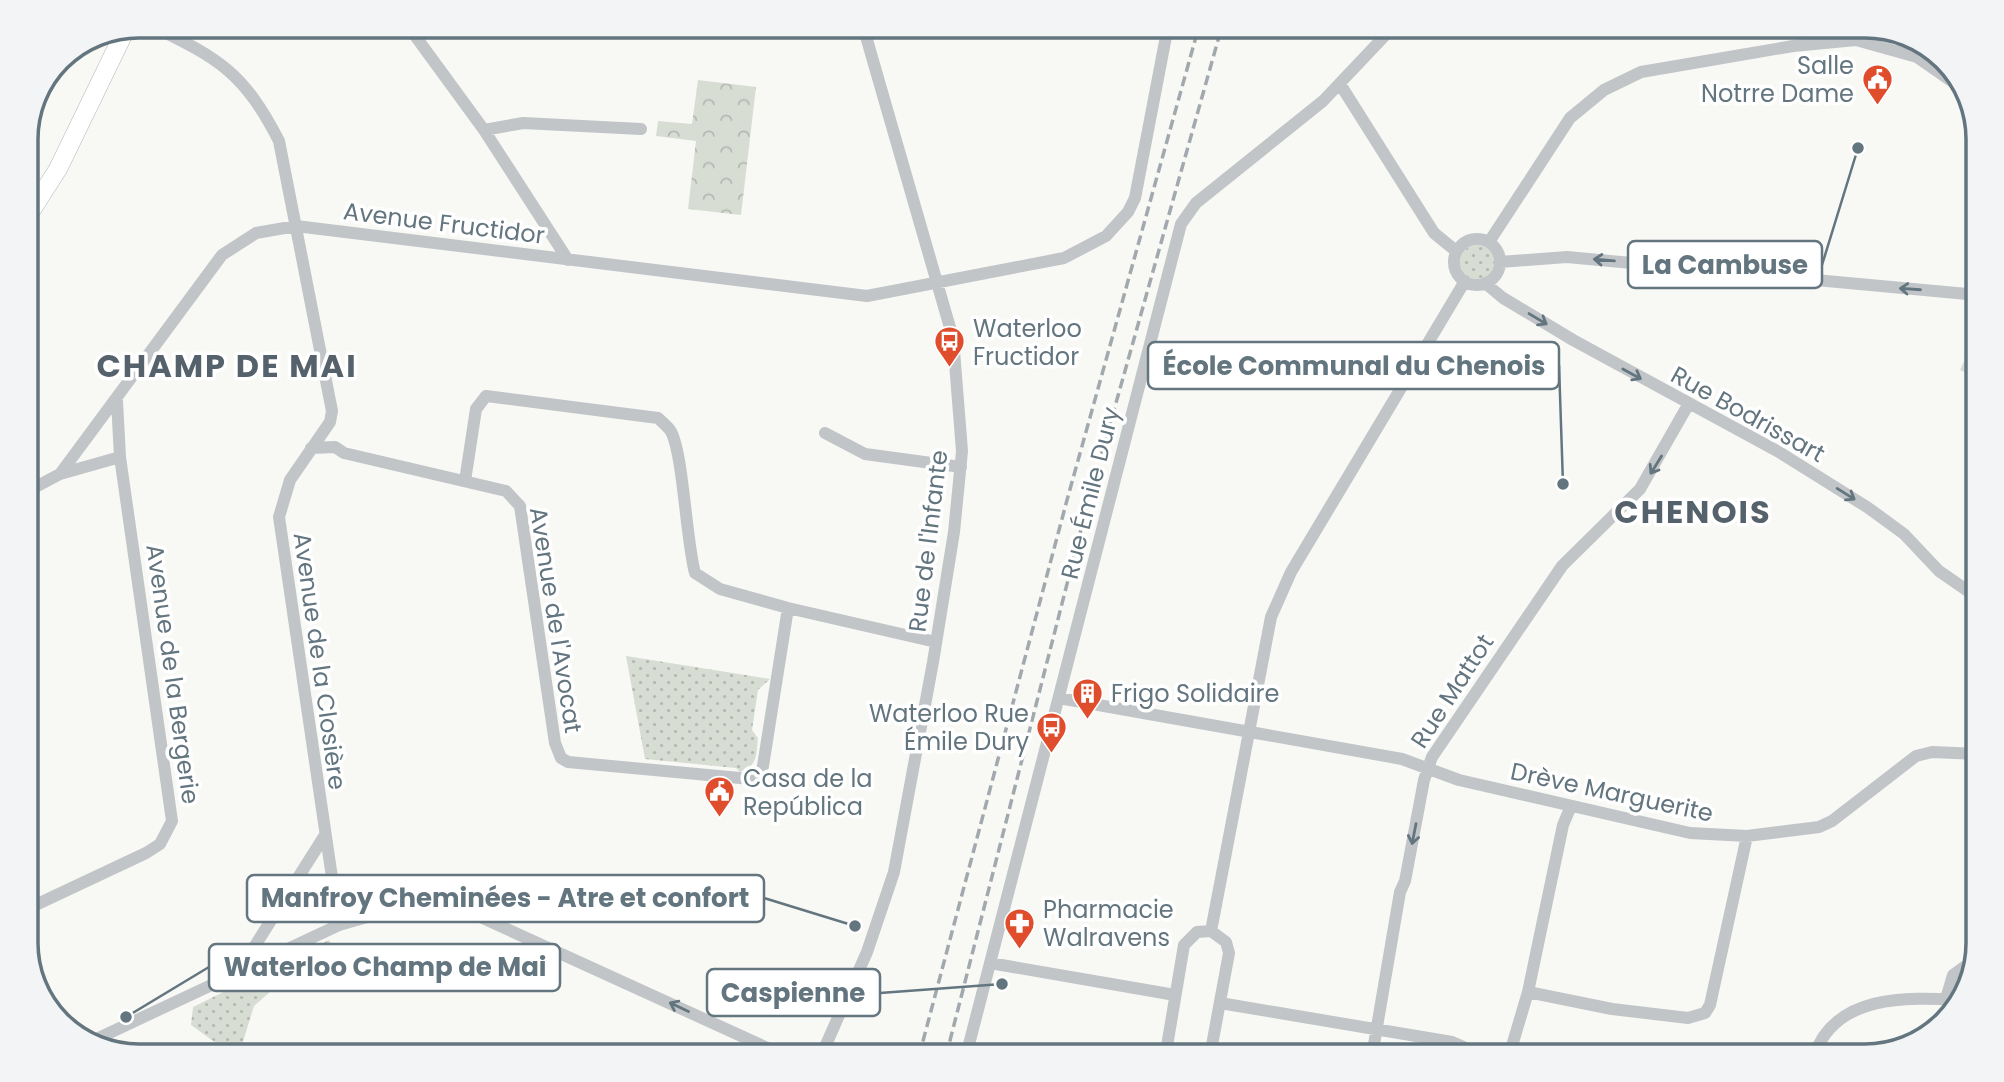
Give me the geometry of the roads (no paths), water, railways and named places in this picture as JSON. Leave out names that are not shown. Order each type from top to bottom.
[{"type":"main road","points":[[39,199],[58,169],[121,40]]},
{"type":"street","points":[[177,39],[210,56],[241,79],[264,110],[279,141],[331,397],[330,422],[335,447]]},
{"type":"street","points":[[418,39],[484,130],[568,260]]},
{"type":"street","name":"Rue de l'Infante","points":[[826,1044],[867,952],[894,872],[911,795],[961,467],[960,402],[953,338],[867,39]]},
{"type":"street","name":"Avenue Fructidor","points":[[60,474],[117,401],[222,255],[256,233],[296,226],[854,295],[887,294],[1064,258],[1087,248],[1118,225],[1128,212],[1141,180],[1166,39]]},
{"type":"street","name":"Rue Émile Dury","points":[[969,1044],[1181,224],[1196,203],[1340,84],[1382,39]]},
{"type":"street","points":[[1489,242],[1570,118],[1595,96],[1624,79],[1670,65],[1824,42],[1856,40],[1904,52],[1937,69]]},
{"type":"street","points":[[1904,47],[1904,52]]},
{"type":"street","points":[[1340,84],[1434,233],[1456,251]]},
{"type":"street","points":[[484,130],[523,123],[641,129]]},
{"type":"street","points":[[1473,240],[1489,242],[1498,254],[1500,262],[1496,275],[1485,283],[1465,281],[1456,271],[1456,251],[1473,240]]},
{"type":"street","points":[[1500,262],[1567,257],[1965,294]]},
{"type":"street","points":[[1211,931],[1265,638],[1291,572],[1465,281]]},
{"type":"street","name":"Rue Bodrissart","points":[[1485,283],[1503,298],[1573,340],[1779,452],[1867,507],[1904,534],[1939,570],[1966,589]]},
{"type":"street","points":[[465,481],[477,410],[486,396],[658,418],[671,431],[676,447],[688,548],[695,573],[713,587],[788,608],[936,642]]},
{"type":"street","name":"Avenue de la Bergerie","points":[[39,903],[146,853],[160,844],[172,821],[120,457],[117,401]]},
{"type":"street","name":"Rue Mattot","points":[[1374,1044],[1400,892],[1405,881],[1427,767],[1562,566],[1640,489],[1688,404]]},
{"type":"street","name":"Avenue de la Closière","points":[[330,422],[290,480],[279,517],[339,925]]},
{"type":"street","points":[[825,433],[865,454],[961,467]]},
{"type":"street","name":"Avenue de l'Avocat","points":[[311,449],[335,447],[344,453],[506,491],[520,506],[555,743],[561,758],[568,762],[751,779],[759,775],[788,608]]},
{"type":"street","name":"Avenue Fructidor","points":[[39,485],[60,474],[120,457]]},
{"type":"street","name":"Drève Marguerite","points":[[1059,698],[1402,759],[1459,780],[1690,833],[1747,836],[1797,831],[1832,821],[1916,756],[1932,752],[1966,753]]},
{"type":"street","points":[[1513,1044],[1528,992],[1563,825],[1571,806]]},
{"type":"street","points":[[239,971],[325,835]]},
{"type":"street","points":[[1528,992],[1612,1009],[1688,1018],[1705,1013],[1710,1005],[1747,836]]},
{"type":"street","points":[[102,1036],[339,925],[406,906],[463,909],[759,1044]]},
{"type":"street","points":[[1167,1044],[1184,945],[1198,932],[1211,931],[1226,942],[1229,953],[1212,1044]]},
{"type":"street","points":[[990,963],[1175,995]]},
{"type":"street","points":[[1953,992],[1952,975],[1962,968]]},
{"type":"street","points":[[1820,1044],[1825,1034],[1858,1008],[1890,1000],[1948,1000]]},
{"type":"street","points":[[1220,1003],[1457,1044]]},
{"type":"railway","points":[[922,1044],[1067,500],[1195,39]]},
{"type":"railway","points":[[949,1044],[1087,506],[1218,39]]},
{"type":"place","name":"Salle Notrre Dame","points":[[1877,106]]},
{"type":"place","name":"La Cambuse","points":[[1858,148]]},
{"type":"place","name":"Waterloo Fructidor","points":[[950,369]]},
{"type":"place","name":"École Communal du Chenois","points":[[1563,484]]},
{"type":"place","name":"Frigo Solidaire","points":[[1088,720]]},
{"type":"place","name":"Waterloo Rue Émile Dury","points":[[1052,754]]},
{"type":"place","name":"Casa de la República","points":[[720,819]]},
{"type":"place","name":"Manfroy Cheminées - Atre et confort","points":[[855,926]]},
{"type":"place","name":"Pharmacie Walravens","points":[[1020,950]]},
{"type":"place","name":"Caspienne","points":[[1002,984]]},
{"type":"place","name":"Waterloo Champ de Mai","points":[[126,1017]]},
{"type":"district","name":"CHAMP DE MAI","points":[[227,365]]},
{"type":"district","name":"CHENOIS","points":[[1693,511]]}]
